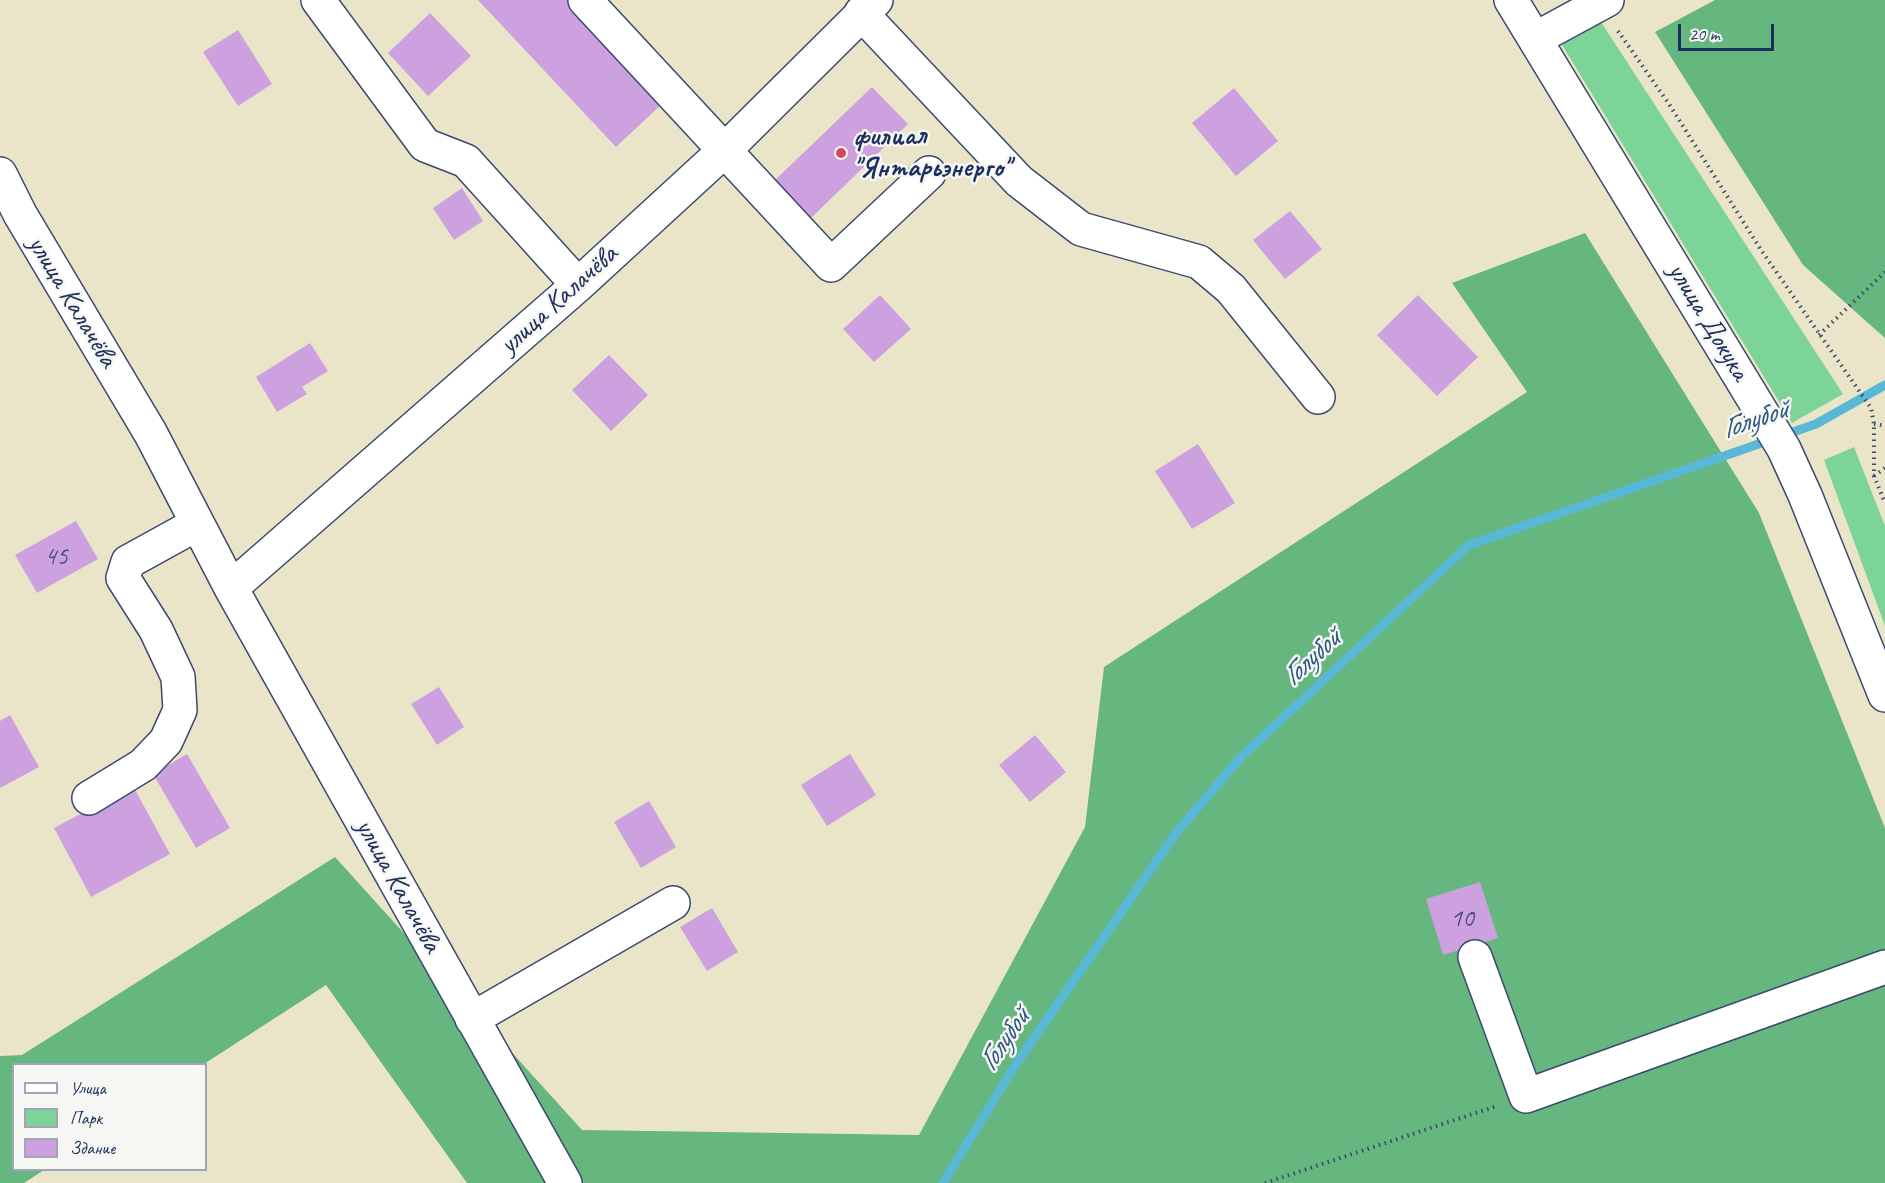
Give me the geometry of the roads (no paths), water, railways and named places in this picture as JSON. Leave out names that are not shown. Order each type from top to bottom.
[{"type":"street","points":[[318,0],[425,145],[466,161],[578,285]]},
{"type":"street","points":[[585,0],[831,265],[929,173]]},
{"type":"street","name":"улица Докука","points":[[1511,0],[1778,440],[1805,495],[1885,695]]},
{"type":"street","points":[[1535,39],[1604,2]]},
{"type":"street","points":[[868,6],[1019,181],[1081,229],[1199,262],[1232,289],[1318,397]]},
{"type":"street","name":"улица Калачёва","points":[[231,588],[578,285],[724,150],[868,6]]},
{"type":"street","name":"улица Калачёва","points":[[0,174],[20,214],[151,434],[231,588],[565,1183]]},
{"type":"street","points":[[88,798],[143,765],[166,741],[180,710],[178,677],[156,630],[123,578],[128,562],[197,524]]},
{"type":"street","points":[[472,1019],[673,903]]},
{"type":"street","points":[[1475,957],[1526,1096],[1885,967]]},
{"type":"waterway","name":"Голубой","points":[[943,1183],[1014,1067],[1176,833],[1240,758],[1469,545],[1816,424],[1885,385]]},
{"type":"place","name":"филиал \"Янтарьэнерго\"","points":[[841,153]]}]
